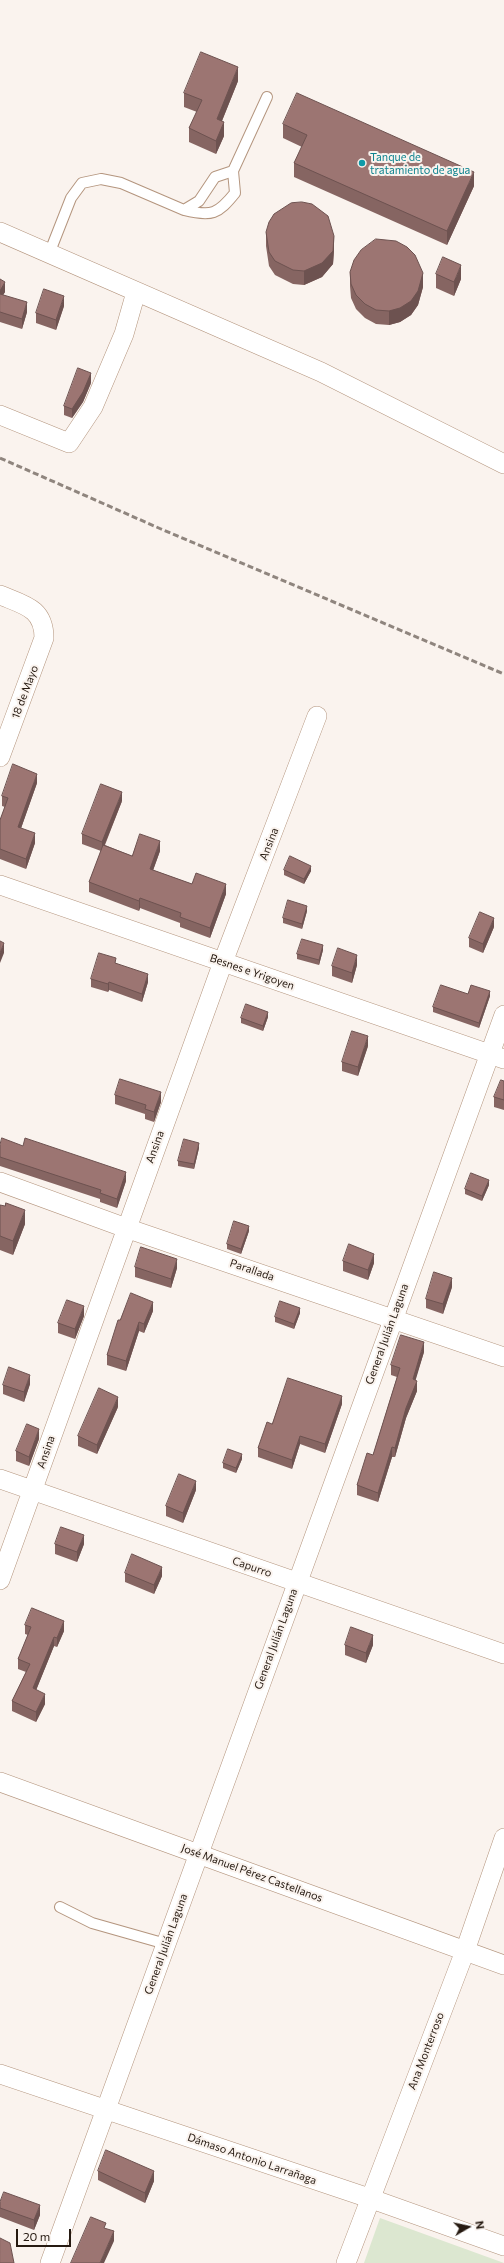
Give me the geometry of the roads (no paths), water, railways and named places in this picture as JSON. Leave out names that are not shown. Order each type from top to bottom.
[{"type":"street","points":[[0,232],[321,372],[504,464]]},
{"type":"street","points":[[0,415],[69,443],[94,407],[124,334],[136,292]]},
{"type":"street","name":"18 de Mayo","points":[[0,594],[34,610],[39,615],[44,626],[41,650],[0,757]]},
{"type":"street","name":"Ansina","points":[[0,1580],[223,962],[317,716]]},
{"type":"street","name":"Besnes e Yrigoyen","points":[[0,885],[497,1057]]},
{"type":"street","name":"General Julián Laguna","points":[[50,2263],[107,2110],[393,1318],[497,1057],[504,1015]]},
{"type":"street","name":"Parallada","points":[[0,1182],[126,1228],[504,1357]]},
{"type":"street","name":"Capurro","points":[[0,1479],[504,1654]]},
{"type":"street","name":"José Manuel Pérez Castellanos","points":[[0,1782],[504,1965]]},
{"type":"street","name":"Ana Monterroso","points":[[346,2263],[369,2198],[465,1951],[504,1838]]},
{"type":"street","name":"Dámaso Antonio Larrañaga","points":[[0,2074],[369,2198],[504,2246]]},
{"type":"lane","points":[[48,254],[71,198],[82,183],[101,179],[121,183],[184,210],[206,213],[221,210],[235,193],[233,171],[267,97]]},
{"type":"lane","points":[[184,210],[202,197],[215,177],[233,171]]},
{"type":"lane","points":[[60,1907],[92,1923],[166,1944]]},
{"type":"railway","points":[[0,458],[161,529],[504,674]]},
{"type":"place","name":"Tanque de tratamiento de agua","points":[[362,163]]}]
